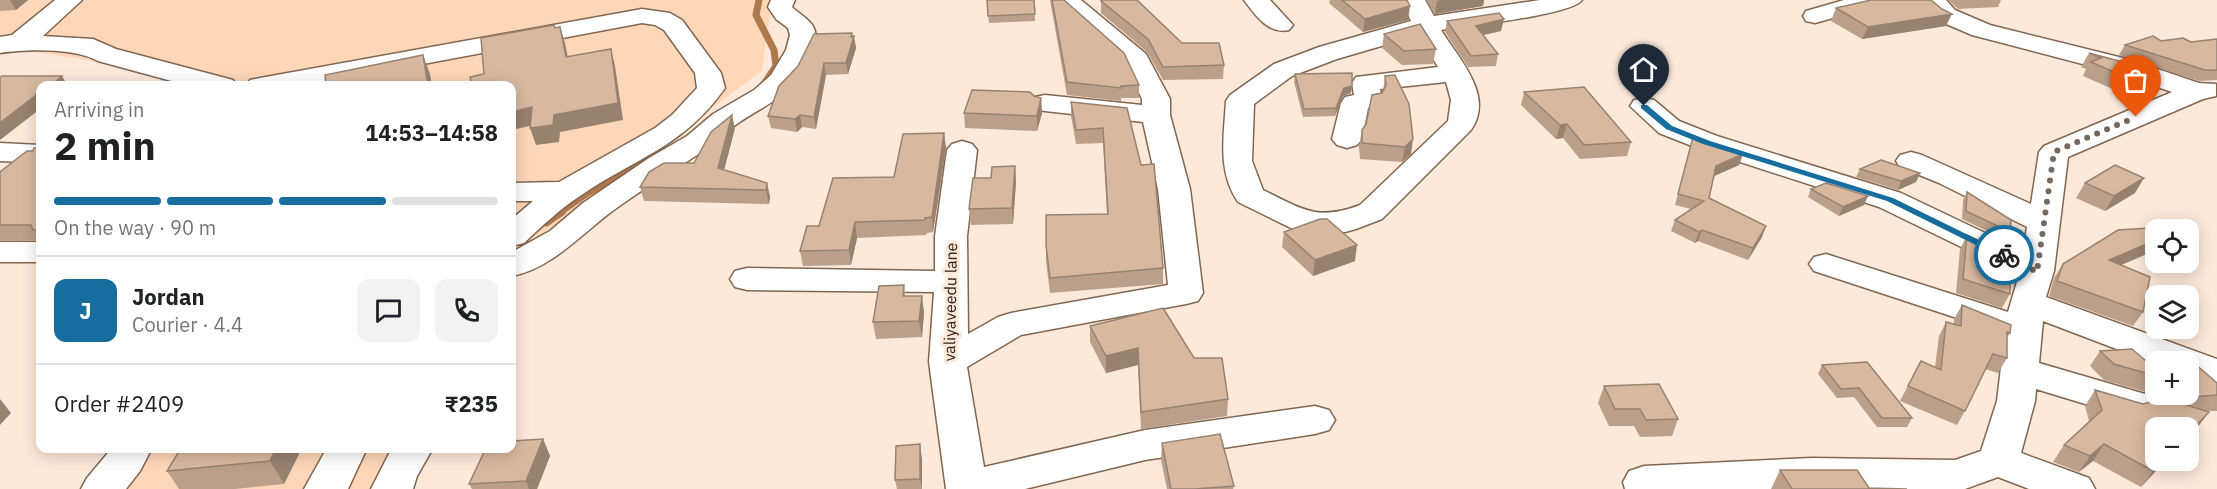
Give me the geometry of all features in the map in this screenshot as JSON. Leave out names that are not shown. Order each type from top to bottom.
[{"type":"street","points":[[10,44],[70,0]]},
{"type":"street","points":[[516,264],[562,238],[594,210],[660,164],[697,142],[723,120],[764,96],[782,80],[799,50],[803,35],[799,24],[785,14],[780,7],[783,0]]},
{"type":"street","points":[[948,362],[1011,325],[1186,293],[1174,189],[1156,115],[1156,99],[1137,60],[1066,0]]},
{"type":"street","points":[[1256,0],[1280,25]]},
{"type":"street","points":[[1419,12],[1454,73],[1466,101],[1466,114],[1461,124],[1371,212],[1345,222],[1306,223],[1249,195],[1237,161],[1240,101],[1283,70],[1328,53],[1419,12],[1570,0]]},
{"type":"street","points":[[1815,16],[1870,0]]},
{"type":"street","points":[[1934,0],[1946,15],[1971,27],[2207,90]]},
{"type":"street","points":[[287,81],[613,20],[642,16],[661,18],[673,25],[708,73],[711,88],[701,104],[687,119],[634,153],[567,191],[516,233]]},
{"type":"street","points":[[10,44],[93,47],[107,56],[204,81]]},
{"type":"street","points":[[1347,139],[1355,103],[1368,100],[1366,83],[1454,73]]},
{"type":"street","points":[[1998,461],[2016,401],[2029,302],[2044,223],[2054,152],[2207,90]]},
{"type":"street","points":[[1045,103],[1156,115]]},
{"type":"street","points":[[1644,106],[1669,127],[1707,142],[1890,200],[2029,302],[2158,351]]},
{"type":"street","name":"valiyaveedu lane","points":[[962,150],[951,236],[952,282],[948,362],[968,488]]},
{"type":"street","points":[[0,152],[36,154]]},
{"type":"street","points":[[1911,161],[1950,177],[2044,223]]},
{"type":"street","points":[[516,192],[567,191]]},
{"type":"street","points":[[0,252],[36,252]]},
{"type":"street","points":[[1826,264],[1973,311],[2029,302]]},
{"type":"street","points":[[747,279],[952,282]]},
{"type":"street","points":[[2199,366],[2217,373]]},
{"type":"street","points":[[2019,370],[2131,404]]},
{"type":"street","points":[[968,488],[1145,445],[1315,420]]},
{"type":"street","points":[[102,489],[130,453]]},
{"type":"street","points":[[325,489],[331,483],[345,453]]},
{"type":"street","points":[[392,489],[397,475],[410,453]]},
{"type":"street","points":[[1646,489],[1644,482],[1812,473],[1957,476],[1998,461],[2074,489]]},
{"type":"shaded area","points":[[0,0],[772,0],[762,71],[516,254],[516,81],[184,81],[170,74],[7,47],[0,48]]},
{"type":"shaded area","points":[[113,453],[389,453],[379,489],[94,489]]},
{"type":"building","points":[[987,0],[1034,0],[1035,14],[988,16]]},
{"type":"building","points":[[1052,0],[1064,0],[1124,53],[1139,85],[1121,86],[1121,88],[1067,82]]},
{"type":"building","points":[[1137,0],[1182,43],[1219,43],[1224,65],[1163,67],[1148,39],[1101,1]]},
{"type":"building","points":[[1342,0],[1407,0],[1410,6],[1365,19]]},
{"type":"building","points":[[1871,0],[1931,0],[1952,14],[1868,27],[1836,8]]},
{"type":"building","points":[[1499,13],[1504,19],[1476,26],[1498,54],[1471,56],[1447,21]]},
{"type":"building","points":[[1420,24],[1436,49],[1404,51],[1384,34]]},
{"type":"building","points":[[554,25],[555,28],[560,27],[566,57],[611,49],[618,103],[554,115],[553,125],[530,128],[532,107],[516,111],[516,81],[471,81],[470,77],[484,74],[481,38]]},
{"type":"building","points":[[852,33],[851,37],[854,36],[846,63],[824,63],[814,117],[800,115],[795,119],[768,116],[779,86],[798,66],[814,34]]},
{"type":"building","points":[[2153,36],[2161,41],[2183,38],[2191,42],[2217,39],[2217,70],[2205,70],[2125,45]]},
{"type":"building","points":[[2089,53],[2149,69],[2125,77],[2091,62],[2101,58]]},
{"type":"building","points":[[423,55],[427,81],[326,81],[325,75]]},
{"type":"building","points":[[1352,73],[1352,86],[1344,88],[1336,108],[1304,109],[1295,74]]},
{"type":"building","points":[[1395,75],[1409,104],[1413,139],[1405,147],[1362,143],[1362,130],[1366,124],[1372,95],[1382,93],[1386,85],[1385,76]]},
{"type":"building","points":[[62,76],[56,81],[36,81],[36,95],[0,123],[0,77]]},
{"type":"building","points":[[1584,87],[1631,142],[1584,145],[1567,124],[1560,125],[1524,92]]},
{"type":"building","points":[[972,90],[1030,92],[1041,98],[1037,116],[964,113]]},
{"type":"building","points":[[1071,102],[1127,108],[1141,165],[1154,164],[1163,268],[1050,278],[1046,245],[1046,215],[1108,214],[1103,128],[1076,130]]},
{"type":"building","points":[[732,115],[718,168],[767,183],[766,190],[640,187],[649,172],[664,163],[694,163],[711,132]]},
{"type":"building","points":[[944,133],[932,217],[925,218],[925,220],[855,222],[849,250],[800,251],[807,226],[819,226],[833,178],[894,177],[903,134]]},
{"type":"building","points":[[1693,137],[1743,154],[1716,166],[1709,198],[1766,226],[1753,248],[1702,230],[1699,232],[1675,220],[1704,201],[1678,194]]},
{"type":"building","points":[[36,148],[36,230],[33,230],[31,225],[0,225],[0,172],[27,151],[33,151]]},
{"type":"building","points":[[1881,160],[1920,173],[1901,181],[1860,169]]},
{"type":"building","points":[[2115,165],[2144,178],[2114,196],[2085,183]]},
{"type":"building","points":[[1015,166],[1012,208],[969,209],[973,178],[991,178],[992,167]]},
{"type":"building","points":[[1826,183],[1868,196],[1843,207],[1811,189]]},
{"type":"building","points":[[1967,192],[2011,220],[2010,232],[1966,211]]},
{"type":"building","points":[[1320,219],[1327,219],[1357,245],[1315,260],[1284,232]]},
{"type":"building","points":[[2145,228],[2145,245],[2109,260],[2150,277],[2148,285],[2145,285],[2143,312],[2057,281],[2063,264],[2118,230]]},
{"type":"building","points":[[1967,235],[2013,257],[2010,294],[1963,279]]},
{"type":"building","points":[[904,285],[903,296],[922,296],[919,321],[873,322],[879,286]]},
{"type":"building","points":[[1962,305],[2011,325],[2010,333],[2007,332],[2007,358],[1993,354],[1965,411],[1908,386],[1921,361],[1941,370],[1946,322],[1961,326]]},
{"type":"building","points":[[1163,308],[1194,358],[1222,358],[1228,399],[1141,412],[1138,348],[1106,356],[1090,326]]},
{"type":"building","points":[[2132,349],[2145,360],[2145,373],[2114,364],[2100,351]]},
{"type":"building","points":[[1867,362],[1912,418],[1882,418],[1859,388],[1841,389],[1822,365]]},
{"type":"building","points":[[2199,367],[2217,383],[2217,395],[2199,396]]},
{"type":"building","points":[[1659,384],[1678,419],[1646,420],[1640,409],[1615,409],[1604,386]]},
{"type":"building","points":[[2095,390],[2143,404],[2186,405],[2209,412],[2199,422],[2199,417],[2145,417],[2145,467],[2104,444],[2090,456],[2064,445],[2102,410]]},
{"type":"building","points":[[1220,434],[1234,486],[1171,489],[1162,443]]},
{"type":"building","points":[[543,439],[526,481],[469,484],[484,453],[516,453],[516,441]]},
{"type":"building","points":[[920,444],[920,479],[895,480],[896,446]]},
{"type":"building","points":[[178,453],[274,453],[270,461],[167,471]]},
{"type":"building","points":[[1780,470],[1857,470],[1869,488],[1907,489],[1792,489]]},
{"type":"waterway","points":[[759,0],[756,15],[774,50],[776,66],[762,87]]},
{"type":"waterway","points":[[560,212],[586,194],[648,160]]},
{"type":"waterway","points":[[546,222],[562,211]]},
{"type":"way so far","points":[[2004,255],[2037,272],[2054,152],[2136,117]]},
{"type":"route","points":[[1644,106],[1669,127],[1707,142],[1890,200],[2004,255]]}]
